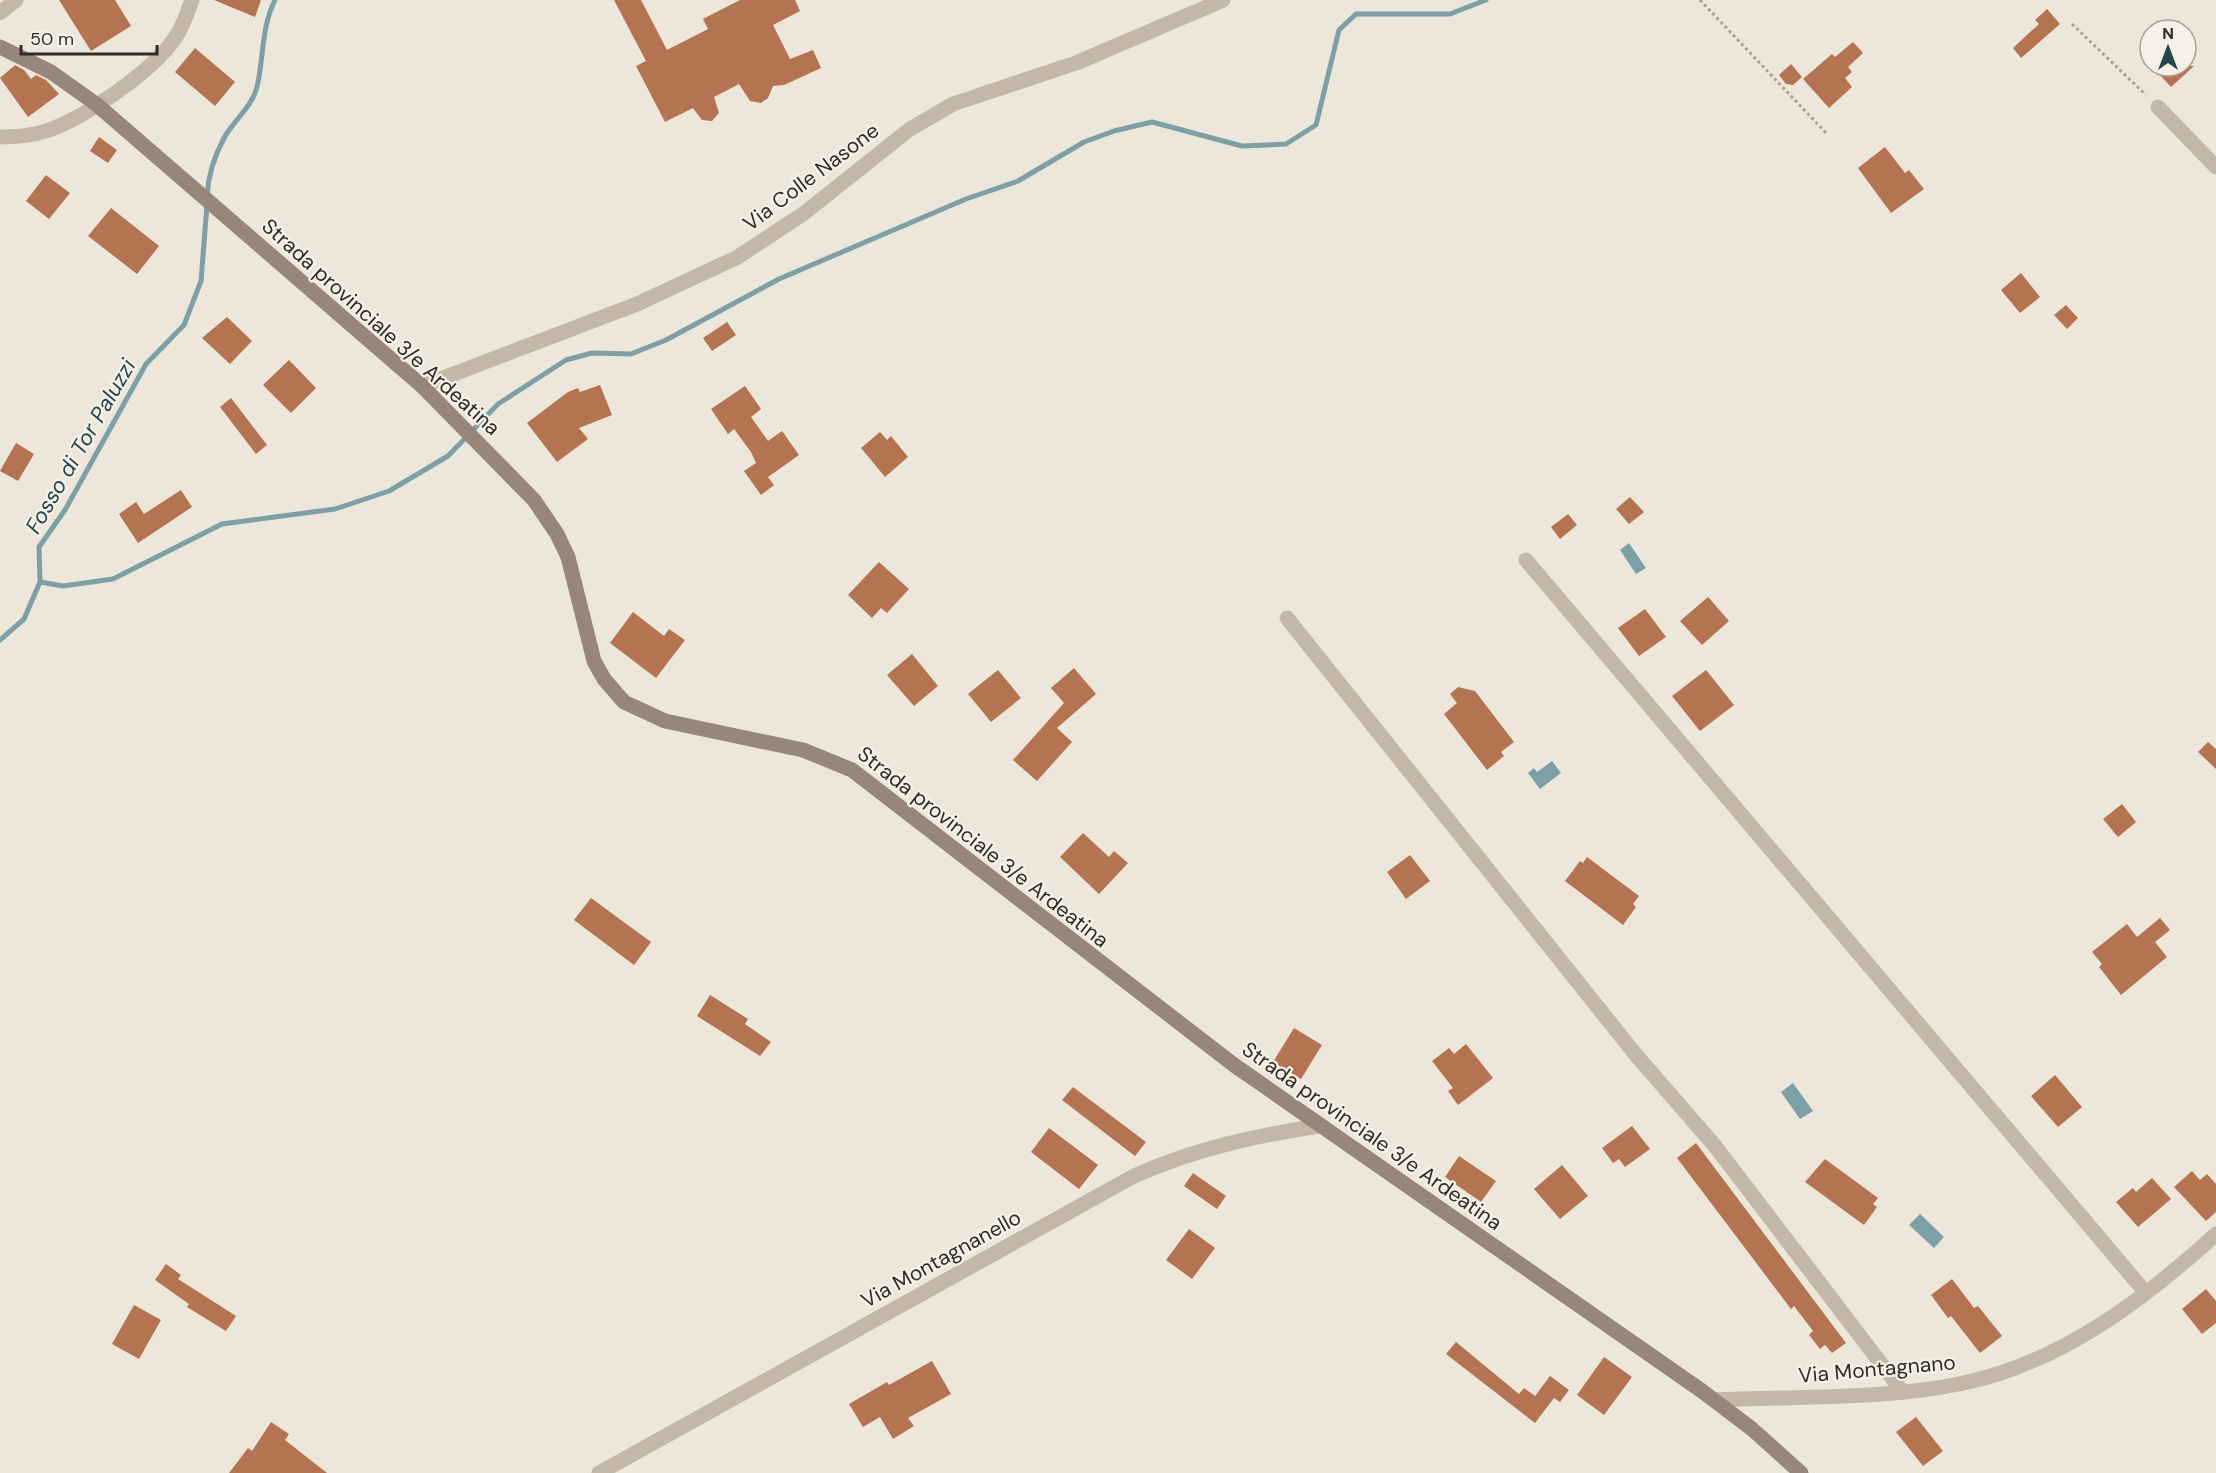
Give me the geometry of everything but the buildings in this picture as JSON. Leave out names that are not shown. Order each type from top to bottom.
[{"type":"main road","name":"Strada provinciale 3/e Ardeatina","points":[[0,47],[51,72],[96,104],[422,386],[534,500],[557,534],[572,567],[594,661],[604,679],[624,702],[665,721],[803,750],[852,770],[1151,1003],[1319,1126],[1714,1400],[1765,1439],[1801,1473]]},
{"type":"street","points":[[0,13],[16,0]]},
{"type":"street","points":[[0,137],[44,132],[96,104],[139,76],[178,34],[192,0]]},
{"type":"street","name":"Via Colle Nasone","points":[[422,386],[579,328],[718,267],[803,214],[910,129],[953,104],[1076,63],[1223,0]]},
{"type":"street","points":[[2158,107],[2216,167]]},
{"type":"street","points":[[1526,560],[2146,1293]]},
{"type":"street","points":[[1287,618],[1636,1055],[1715,1146],[1902,1391]]},
{"type":"street","name":"Via Montagnanello","points":[[599,1473],[1134,1176],[1187,1154],[1227,1143],[1319,1126]]},
{"type":"street","name":"Via Montagnano","points":[[1714,1400],[1902,1391],[1969,1382],[2020,1366],[2091,1330],[2146,1293],[2216,1234]]},
{"type":"path","points":[[1700,0],[1828,135]]},
{"type":"path","points":[[2072,24],[2158,107]]},
{"type":"water","points":[[1629,543],[1646,568],[1636,574],[1620,550]]},
{"type":"water","points":[[1552,761],[1561,773],[1540,789],[1528,773],[1534,768],[1537,772]]},
{"type":"water","points":[[1793,1083],[1813,1111],[1800,1119],[1781,1092]]},
{"type":"water","points":[[1920,1214],[1944,1237],[1934,1248],[1909,1225]]},
{"type":"waterway","name":"Fosso di Tor Paluzzi","points":[[207,196],[210,173],[221,145],[228,131],[255,94],[267,21],[275,0]]},
{"type":"waterway","points":[[40,582],[63,586],[113,579],[222,524],[335,509],[389,491],[448,456],[498,404],[566,360],[592,353],[631,354],[666,340],[779,279],[966,199],[1018,181],[1084,142],[1114,131],[1152,122],[1242,146],[1286,144],[1316,125],[1339,30],[1356,14],[1450,14],[1486,0]]},
{"type":"waterway","name":"Fosso di Tor Paluzzi","points":[[0,640],[24,619],[40,582],[39,547],[65,510],[146,364],[184,325],[201,281],[207,205]]}]
